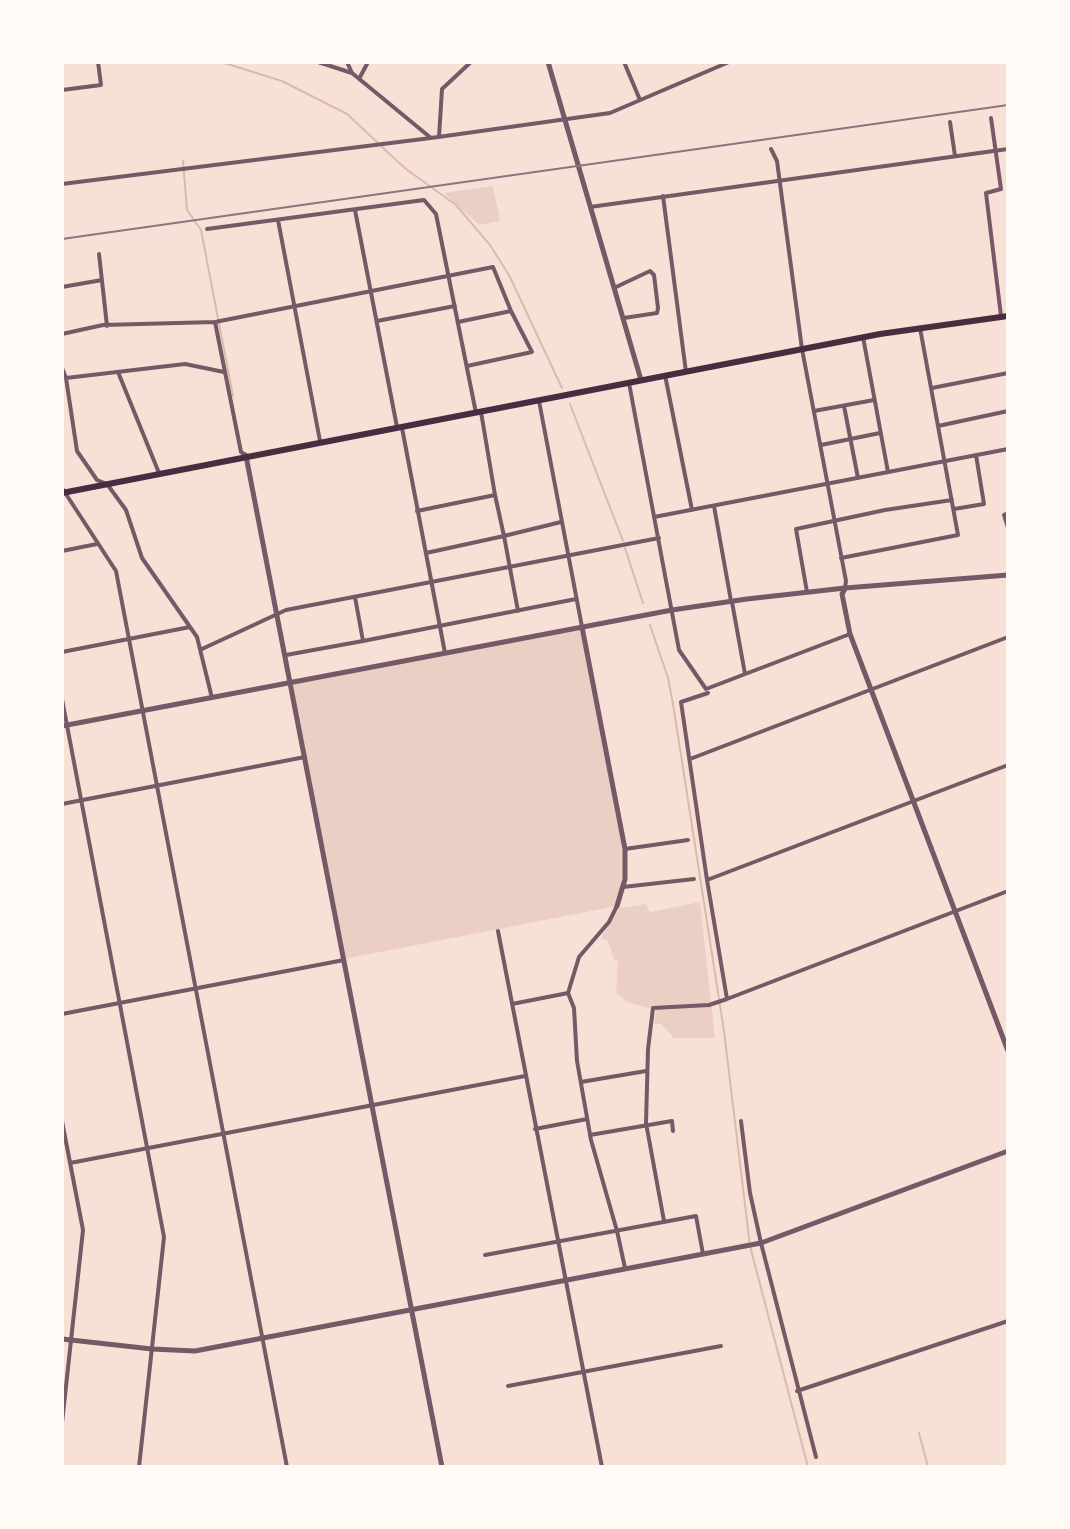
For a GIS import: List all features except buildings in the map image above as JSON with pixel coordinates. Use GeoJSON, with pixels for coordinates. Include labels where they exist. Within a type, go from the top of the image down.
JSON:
{"type":"FeatureCollection","features":[{"type":"Feature","properties":{"kind":"main road"},"geometry":{"type":"LineString","coordinates":[[63,491],[863,337],[1004,316]]}},
{"type":"Feature","properties":{"kind":"street"},"geometry":{"type":"LineString","coordinates":[[62,90],[101,85],[98,62]]}},
{"type":"Feature","properties":{"kind":"street"},"geometry":{"type":"LineString","coordinates":[[318,62],[352,73],[431,138]]}},
{"type":"Feature","properties":{"kind":"street"},"geometry":{"type":"LineString","coordinates":[[347,62],[352,73]]}},
{"type":"Feature","properties":{"kind":"street"},"geometry":{"type":"LineString","coordinates":[[359,79],[368,62]]}},
{"type":"Feature","properties":{"kind":"street"},"geometry":{"type":"LineString","coordinates":[[439,137],[442,89],[471,62]]}},
{"type":"Feature","properties":{"kind":"street"},"geometry":{"type":"LineString","coordinates":[[548,62],[641,380]]}},
{"type":"Feature","properties":{"kind":"street"},"geometry":{"type":"LineString","coordinates":[[624,62],[640,100]]}},
{"type":"Feature","properties":{"kind":"street"},"geometry":{"type":"LineString","coordinates":[[62,184],[610,113],[729,62]]}},
{"type":"Feature","properties":{"kind":"street"},"geometry":{"type":"LineString","coordinates":[[991,118],[1001,189],[986,193],[1004,316]]}},
{"type":"Feature","properties":{"kind":"street"},"geometry":{"type":"LineString","coordinates":[[950,122],[955,156]]}},
{"type":"Feature","properties":{"kind":"street"},"geometry":{"type":"LineString","coordinates":[[771,149],[780,179],[802,349],[841,558],[845,588],[842,594],[850,634],[1008,1051]]}},
{"type":"Feature","properties":{"kind":"street"},"geometry":{"type":"LineString","coordinates":[[590,207],[1008,149]]}},
{"type":"Feature","properties":{"kind":"street"},"geometry":{"type":"LineString","coordinates":[[663,196],[686,372]]}},
{"type":"Feature","properties":{"kind":"street"},"geometry":{"type":"LineString","coordinates":[[207,229],[424,200],[436,214],[518,611]]}},
{"type":"Feature","properties":{"kind":"street"},"geometry":{"type":"LineString","coordinates":[[355,210],[445,653]]}},
{"type":"Feature","properties":{"kind":"street"},"geometry":{"type":"LineString","coordinates":[[278,220],[320,441]]}},
{"type":"Feature","properties":{"kind":"street"},"geometry":{"type":"LineString","coordinates":[[99,254],[107,326]]}},
{"type":"Feature","properties":{"kind":"street"},"geometry":{"type":"LineString","coordinates":[[62,334],[107,326],[215,322],[493,267],[532,352],[467,366]]}},
{"type":"Feature","properties":{"kind":"street"},"geometry":{"type":"LineString","coordinates":[[614,288],[650,271],[654,275],[657,313],[623,318]]}},
{"type":"Feature","properties":{"kind":"street"},"geometry":{"type":"LineString","coordinates":[[62,287],[102,280]]}},
{"type":"Feature","properties":{"kind":"street"},"geometry":{"type":"LineString","coordinates":[[377,321],[455,306]]}},
{"type":"Feature","properties":{"kind":"street"},"geometry":{"type":"LineString","coordinates":[[458,322],[511,311]]}},
{"type":"Feature","properties":{"kind":"street"},"geometry":{"type":"LineString","coordinates":[[215,322],[278,613],[442,1467]]}},
{"type":"Feature","properties":{"kind":"street"},"geometry":{"type":"LineString","coordinates":[[841,558],[958,535],[920,328]]}},
{"type":"Feature","properties":{"kind":"street"},"geometry":{"type":"LineString","coordinates":[[863,337],[888,472]]}},
{"type":"Feature","properties":{"kind":"street"},"geometry":{"type":"LineString","coordinates":[[66,378],[185,364],[224,372]]}},
{"type":"Feature","properties":{"kind":"street"},"geometry":{"type":"LineString","coordinates":[[62,368],[77,451],[97,480],[107,484],[126,510],[142,558],[190,627],[202,649],[212,698]]}},
{"type":"Feature","properties":{"kind":"street"},"geometry":{"type":"LineString","coordinates":[[118,372],[159,473]]}},
{"type":"Feature","properties":{"kind":"street"},"geometry":{"type":"LineString","coordinates":[[931,388],[1008,373]]}},
{"type":"Feature","properties":{"kind":"street"},"geometry":{"type":"LineString","coordinates":[[665,375],[692,510]]}},
{"type":"Feature","properties":{"kind":"street"},"geometry":{"type":"LineString","coordinates":[[629,383],[679,650],[706,689],[850,634]]}},
{"type":"Feature","properties":{"kind":"street"},"geometry":{"type":"LineString","coordinates":[[814,411],[874,400]]}},
{"type":"Feature","properties":{"kind":"street"},"geometry":{"type":"LineString","coordinates":[[539,401],[625,849],[623,887],[617,906],[609,922],[579,957],[568,993],[574,1008],[590,1135],[625,1268]]}},
{"type":"Feature","properties":{"kind":"street"},"geometry":{"type":"LineString","coordinates":[[844,406],[858,478]]}},
{"type":"Feature","properties":{"kind":"street"},"geometry":{"type":"LineString","coordinates":[[938,426],[1008,411]]}},
{"type":"Feature","properties":{"kind":"street"},"geometry":{"type":"LineString","coordinates":[[821,445],[880,433]]}},
{"type":"Feature","properties":{"kind":"street"},"geometry":{"type":"LineString","coordinates":[[654,517],[1008,449]]}},
{"type":"Feature","properties":{"kind":"street"},"geometry":{"type":"LineString","coordinates":[[954,509],[984,504],[976,455]]}},
{"type":"Feature","properties":{"kind":"street"},"geometry":{"type":"LineString","coordinates":[[63,491],[116,571],[287,1467]]}},
{"type":"Feature","properties":{"kind":"street"},"geometry":{"type":"LineString","coordinates":[[417,511],[495,495]]}},
{"type":"Feature","properties":{"kind":"street"},"geometry":{"type":"LineString","coordinates":[[807,592],[796,529],[952,500]]}},
{"type":"Feature","properties":{"kind":"street"},"geometry":{"type":"LineString","coordinates":[[714,506],[745,674]]}},
{"type":"Feature","properties":{"kind":"street"},"geometry":{"type":"LineString","coordinates":[[1008,513],[1004,515],[1008,528]]}},
{"type":"Feature","properties":{"kind":"street"},"geometry":{"type":"LineString","coordinates":[[426,553],[561,522]]}},
{"type":"Feature","properties":{"kind":"street"},"geometry":{"type":"LineString","coordinates":[[202,649],[278,613],[659,538]]}},
{"type":"Feature","properties":{"kind":"street"},"geometry":{"type":"LineString","coordinates":[[62,551],[97,544]]}},
{"type":"Feature","properties":{"kind":"street"},"geometry":{"type":"LineString","coordinates":[[64,726],[672,610],[845,588],[1008,575]]}},
{"type":"Feature","properties":{"kind":"street"},"geometry":{"type":"LineString","coordinates":[[355,597],[363,641]]}},
{"type":"Feature","properties":{"kind":"street"},"geometry":{"type":"LineString","coordinates":[[286,655],[576,599]]}},
{"type":"Feature","properties":{"kind":"street"},"geometry":{"type":"LineString","coordinates":[[62,652],[190,627]]}},
{"type":"Feature","properties":{"kind":"street"},"geometry":{"type":"LineString","coordinates":[[690,759],[1008,637]]}},
{"type":"Feature","properties":{"kind":"street"},"geometry":{"type":"LineString","coordinates":[[708,693],[681,702],[727,999]]}},
{"type":"Feature","properties":{"kind":"street"},"geometry":{"type":"LineString","coordinates":[[62,699],[64,726],[164,1237],[139,1467]]}},
{"type":"Feature","properties":{"kind":"street"},"geometry":{"type":"LineString","coordinates":[[62,804],[305,757]]}},
{"type":"Feature","properties":{"kind":"street"},"geometry":{"type":"LineString","coordinates":[[707,880],[1008,765]]}},
{"type":"Feature","properties":{"kind":"street"},"geometry":{"type":"LineString","coordinates":[[625,849],[688,840]]}},
{"type":"Feature","properties":{"kind":"street"},"geometry":{"type":"LineString","coordinates":[[623,887],[694,879]]}},
{"type":"Feature","properties":{"kind":"street"},"geometry":{"type":"LineString","coordinates":[[664,1221],[646,1123],[653,1008],[709,1005],[1008,891]]}},
{"type":"Feature","properties":{"kind":"street"},"geometry":{"type":"LineString","coordinates":[[498,931],[602,1467]]}},
{"type":"Feature","properties":{"kind":"street"},"geometry":{"type":"LineString","coordinates":[[62,1014],[344,960]]}},
{"type":"Feature","properties":{"kind":"street"},"geometry":{"type":"LineString","coordinates":[[511,1004],[568,993]]}},
{"type":"Feature","properties":{"kind":"street"},"geometry":{"type":"LineString","coordinates":[[581,1082],[647,1071]]}},
{"type":"Feature","properties":{"kind":"street"},"geometry":{"type":"LineString","coordinates":[[70,1163],[525,1076]]}},
{"type":"Feature","properties":{"kind":"street"},"geometry":{"type":"LineString","coordinates":[[535,1129],[587,1119]]}},
{"type":"Feature","properties":{"kind":"street"},"geometry":{"type":"LineString","coordinates":[[62,1121],[83,1230],[62,1423]]}},
{"type":"Feature","properties":{"kind":"street"},"geometry":{"type":"LineString","coordinates":[[590,1135],[646,1123],[672,1121],[673,1131]]}},
{"type":"Feature","properties":{"kind":"street"},"geometry":{"type":"LineString","coordinates":[[741,1121],[750,1193],[761,1243],[816,1457]]}},
{"type":"Feature","properties":{"kind":"street"},"geometry":{"type":"LineString","coordinates":[[62,1339],[195,1351],[761,1243],[1008,1151]]}},
{"type":"Feature","properties":{"kind":"street"},"geometry":{"type":"LineString","coordinates":[[485,1255],[696,1216],[703,1254]]}},
{"type":"Feature","properties":{"kind":"street"},"geometry":{"type":"LineString","coordinates":[[797,1391],[1008,1321]]}},
{"type":"Feature","properties":{"kind":"street"},"geometry":{"type":"LineString","coordinates":[[508,1386],[721,1346]]}},
{"type":"Feature","properties":{"kind":"shaded area"},"geometry":{"type":"Polygon","coordinates":[[[493,186],[500,221],[479,225],[444,193],[493,186]]]}},
{"type":"Feature","properties":{"kind":"shaded area"},"geometry":{"type":"Polygon","coordinates":[[[581,628],[625,862],[617,906],[344,959],[292,683],[581,628]]]}},
{"type":"Feature","properties":{"kind":"shaded area"},"geometry":{"type":"Polygon","coordinates":[[[700,902],[715,1038],[674,1038],[661,1024],[654,1024],[656,1010],[627,1002],[616,993],[618,961],[614,960],[608,941],[601,938],[620,908],[646,904],[650,912],[700,902]]]}},
{"type":"Feature","properties":{"kind":"waterway"},"geometry":{"type":"LineString","coordinates":[[221,62],[282,81],[347,114],[378,143]]}},
{"type":"Feature","properties":{"kind":"waterway"},"geometry":{"type":"LineString","coordinates":[[382,147],[406,169],[456,205],[490,245],[509,275],[562,388]]}},
{"type":"Feature","properties":{"kind":"waterway"},"geometry":{"type":"LineString","coordinates":[[183,161],[187,210],[201,230],[233,396]]}},
{"type":"Feature","properties":{"kind":"waterway"},"geometry":{"type":"LineString","coordinates":[[570,404],[623,541]]}},
{"type":"Feature","properties":{"kind":"waterway"},"geometry":{"type":"LineString","coordinates":[[625,548],[643,603]]}},
{"type":"Feature","properties":{"kind":"waterway"},"geometry":{"type":"LineString","coordinates":[[650,625],[668,678],[673,704],[724,1031],[750,1246],[808,1467]]}},
{"type":"Feature","properties":{"kind":"waterway"},"geometry":{"type":"LineString","coordinates":[[919,1433],[928,1467]]}},
{"type":"Feature","properties":{"kind":"railway"},"geometry":{"type":"LineString","coordinates":[[62,239],[1008,105]]}}]}
